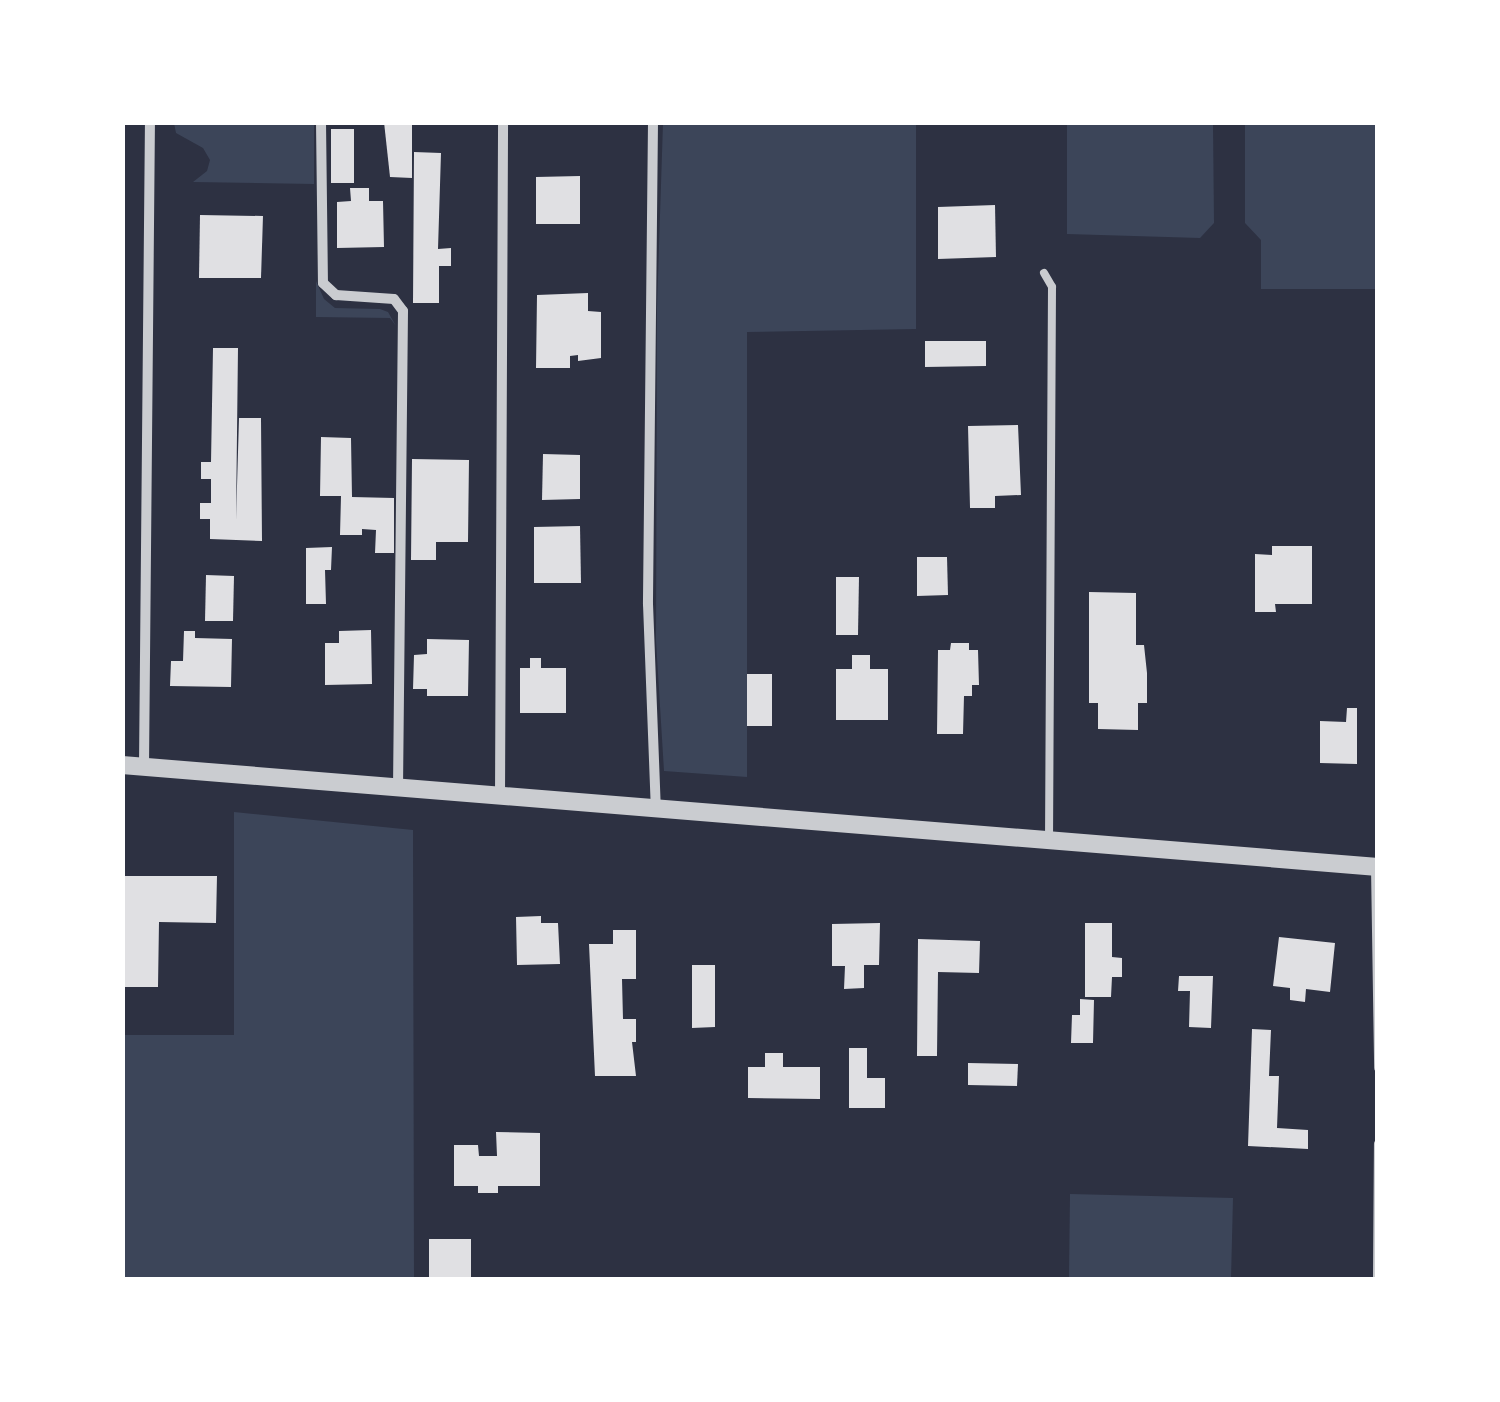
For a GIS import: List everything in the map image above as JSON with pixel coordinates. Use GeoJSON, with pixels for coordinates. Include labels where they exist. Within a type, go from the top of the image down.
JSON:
{"type":"FeatureCollection","features":[{"type":"Feature","properties":{"kind":"street"},"geometry":{"type":"LineString","coordinates":[[144,766],[150,122]]}},
{"type":"Feature","properties":{"kind":"street"},"geometry":{"type":"LineString","coordinates":[[321,122],[324,282],[336,295],[394,299],[403,312],[398,788]]}},
{"type":"Feature","properties":{"kind":"street"},"geometry":{"type":"LineString","coordinates":[[500,796],[503,122]]}},
{"type":"Feature","properties":{"kind":"street"},"geometry":{"type":"LineString","coordinates":[[652,122],[648,604],[656,809]]}},
{"type":"Feature","properties":{"kind":"street"},"geometry":{"type":"LineString","coordinates":[[122,765],[1376,867]]}},
{"type":"Feature","properties":{"kind":"lane"},"geometry":{"type":"LineString","coordinates":[[1044,273],[1052,287],[1049,840]]}},
{"type":"Feature","properties":{"kind":"lane"},"geometry":{"type":"LineString","coordinates":[[1376,867],[1378,1068]]}},
{"type":"Feature","properties":{"kind":"lane"},"geometry":{"type":"LineString","coordinates":[[1377,1280],[1378,1144]]}},
{"type":"Feature","properties":{"kind":"shaded area"},"geometry":{"type":"Polygon","coordinates":[[[174,123],[314,123],[314,184],[193,182],[207,171],[210,160],[203,148],[176,133],[174,123]]]}},
{"type":"Feature","properties":{"kind":"shaded area"},"geometry":{"type":"Polygon","coordinates":[[[663,123],[916,123],[916,329],[747,332],[747,777],[664,771],[656,641],[657,308],[663,123]]]}},
{"type":"Feature","properties":{"kind":"shaded area"},"geometry":{"type":"Polygon","coordinates":[[[1067,123],[1213,123],[1214,223],[1200,238],[1067,234],[1067,123]]]}},
{"type":"Feature","properties":{"kind":"shaded area"},"geometry":{"type":"Polygon","coordinates":[[[1245,123],[1377,123],[1377,289],[1261,289],[1261,240],[1245,223],[1245,123]]]}},
{"type":"Feature","properties":{"kind":"shaded area"},"geometry":{"type":"Polygon","coordinates":[[[316,281],[324,299],[335,308],[380,309],[388,312],[396,326],[390,318],[316,317],[316,281]]]}},
{"type":"Feature","properties":{"kind":"shaded area"},"geometry":{"type":"Polygon","coordinates":[[[234,812],[413,830],[414,1279],[123,1279],[123,1035],[234,1035],[234,812]]]}},
{"type":"Feature","properties":{"kind":"shaded area"},"geometry":{"type":"Polygon","coordinates":[[[1070,1194],[1233,1198],[1231,1279],[1069,1279],[1070,1194]]]}},
{"type":"Feature","properties":{"kind":"building"},"geometry":{"type":"Polygon","coordinates":[[[384,122],[412,122],[412,178],[390,177],[384,122]]]}},
{"type":"Feature","properties":{"kind":"building"},"geometry":{"type":"Polygon","coordinates":[[[331,129],[354,129],[354,183],[331,183],[331,129]]]}},
{"type":"Feature","properties":{"kind":"building"},"geometry":{"type":"Polygon","coordinates":[[[414,152],[441,153],[438,249],[451,248],[451,266],[439,266],[439,303],[413,303],[414,152]]]}},
{"type":"Feature","properties":{"kind":"building"},"geometry":{"type":"Polygon","coordinates":[[[580,176],[580,224],[536,224],[536,177],[580,176]]]}},
{"type":"Feature","properties":{"kind":"building"},"geometry":{"type":"Polygon","coordinates":[[[350,188],[369,188],[369,201],[383,201],[384,247],[337,248],[337,202],[351,201],[350,188]]]}},
{"type":"Feature","properties":{"kind":"building"},"geometry":{"type":"Polygon","coordinates":[[[995,205],[996,257],[938,259],[938,207],[995,205]]]}},
{"type":"Feature","properties":{"kind":"building"},"geometry":{"type":"Polygon","coordinates":[[[200,215],[263,216],[261,278],[199,278],[200,215]]]}},
{"type":"Feature","properties":{"kind":"building"},"geometry":{"type":"Polygon","coordinates":[[[588,293],[588,311],[601,312],[601,358],[578,361],[578,355],[570,356],[570,368],[536,368],[537,295],[588,293]]]}},
{"type":"Feature","properties":{"kind":"building"},"geometry":{"type":"Polygon","coordinates":[[[925,341],[986,341],[986,366],[925,367],[925,341]]]}},
{"type":"Feature","properties":{"kind":"building"},"geometry":{"type":"Polygon","coordinates":[[[213,348],[238,348],[236,520],[239,418],[261,418],[262,541],[210,539],[210,519],[200,519],[200,503],[211,503],[211,479],[201,479],[201,462],[211,462],[213,348]]]}},
{"type":"Feature","properties":{"kind":"building"},"geometry":{"type":"Polygon","coordinates":[[[1018,425],[1021,495],[995,496],[995,508],[970,508],[968,426],[1018,425]]]}},
{"type":"Feature","properties":{"kind":"building"},"geometry":{"type":"Polygon","coordinates":[[[321,437],[351,438],[352,497],[394,498],[394,553],[375,553],[376,530],[362,529],[362,535],[340,535],[341,496],[320,496],[321,437]]]}},
{"type":"Feature","properties":{"kind":"building"},"geometry":{"type":"Polygon","coordinates":[[[543,454],[580,455],[580,499],[542,500],[543,454]]]}},
{"type":"Feature","properties":{"kind":"building"},"geometry":{"type":"Polygon","coordinates":[[[412,459],[469,460],[468,542],[436,542],[436,560],[411,560],[412,459]]]}},
{"type":"Feature","properties":{"kind":"building"},"geometry":{"type":"Polygon","coordinates":[[[580,526],[581,583],[534,583],[534,527],[580,526]]]}},
{"type":"Feature","properties":{"kind":"building"},"geometry":{"type":"Polygon","coordinates":[[[1272,546],[1312,546],[1312,604],[1275,604],[1276,612],[1255,612],[1255,554],[1272,555],[1272,546]]]}},
{"type":"Feature","properties":{"kind":"building"},"geometry":{"type":"Polygon","coordinates":[[[332,547],[331,570],[325,570],[326,604],[306,604],[306,548],[332,547]]]}},
{"type":"Feature","properties":{"kind":"building"},"geometry":{"type":"Polygon","coordinates":[[[917,557],[947,557],[948,595],[917,596],[917,557]]]}},
{"type":"Feature","properties":{"kind":"building"},"geometry":{"type":"Polygon","coordinates":[[[206,575],[234,576],[233,621],[205,621],[206,575]]]}},
{"type":"Feature","properties":{"kind":"building"},"geometry":{"type":"Polygon","coordinates":[[[836,577],[859,577],[858,635],[836,635],[836,577]]]}},
{"type":"Feature","properties":{"kind":"building"},"geometry":{"type":"Polygon","coordinates":[[[1089,592],[1136,593],[1136,645],[1144,645],[1147,673],[1147,703],[1138,703],[1138,730],[1098,729],[1098,703],[1089,703],[1089,592]]]}},
{"type":"Feature","properties":{"kind":"building"},"geometry":{"type":"Polygon","coordinates":[[[371,630],[372,684],[325,685],[325,643],[339,643],[339,631],[371,630]]]}},
{"type":"Feature","properties":{"kind":"building"},"geometry":{"type":"Polygon","coordinates":[[[184,631],[195,631],[195,638],[232,639],[231,687],[170,686],[171,661],[183,661],[184,631]]]}},
{"type":"Feature","properties":{"kind":"building"},"geometry":{"type":"Polygon","coordinates":[[[427,639],[469,640],[468,696],[427,696],[427,689],[413,689],[414,655],[427,654],[427,639]]]}},
{"type":"Feature","properties":{"kind":"building"},"geometry":{"type":"Polygon","coordinates":[[[951,643],[969,643],[969,650],[978,650],[979,685],[972,685],[972,696],[964,696],[963,734],[937,734],[938,650],[950,650],[951,643]]]}},
{"type":"Feature","properties":{"kind":"building"},"geometry":{"type":"Polygon","coordinates":[[[852,655],[870,655],[870,669],[888,669],[888,720],[836,720],[836,669],[852,669],[852,655]]]}},
{"type":"Feature","properties":{"kind":"building"},"geometry":{"type":"Polygon","coordinates":[[[530,658],[541,658],[541,668],[566,668],[566,713],[520,713],[520,668],[530,668],[530,658]]]}},
{"type":"Feature","properties":{"kind":"building"},"geometry":{"type":"Polygon","coordinates":[[[747,674],[772,674],[772,726],[747,726],[747,674]]]}},
{"type":"Feature","properties":{"kind":"building"},"geometry":{"type":"Polygon","coordinates":[[[1347,708],[1357,708],[1357,764],[1320,763],[1320,721],[1346,722],[1347,708]]]}},
{"type":"Feature","properties":{"kind":"building"},"geometry":{"type":"Polygon","coordinates":[[[122,876],[217,876],[216,923],[159,922],[158,987],[122,987],[122,876]]]}},
{"type":"Feature","properties":{"kind":"building"},"geometry":{"type":"Polygon","coordinates":[[[541,916],[541,923],[558,923],[560,964],[517,965],[516,917],[541,916]]]}},
{"type":"Feature","properties":{"kind":"building"},"geometry":{"type":"Polygon","coordinates":[[[880,923],[879,965],[864,965],[864,988],[844,989],[845,966],[832,966],[832,924],[880,923]]]}},
{"type":"Feature","properties":{"kind":"building"},"geometry":{"type":"Polygon","coordinates":[[[1085,923],[1112,923],[1112,957],[1122,958],[1122,977],[1112,977],[1111,997],[1085,997],[1085,923]]]}},
{"type":"Feature","properties":{"kind":"building"},"geometry":{"type":"Polygon","coordinates":[[[613,930],[636,930],[636,979],[622,979],[623,1019],[636,1019],[636,1042],[632,1042],[636,1076],[595,1076],[589,944],[613,944],[613,930]]]}},
{"type":"Feature","properties":{"kind":"building"},"geometry":{"type":"Polygon","coordinates":[[[1279,937],[1335,943],[1330,992],[1306,989],[1305,1002],[1290,1000],[1290,988],[1273,986],[1279,937]]]}},
{"type":"Feature","properties":{"kind":"building"},"geometry":{"type":"Polygon","coordinates":[[[918,939],[980,941],[979,973],[938,972],[937,1056],[917,1056],[918,939]]]}},
{"type":"Feature","properties":{"kind":"building"},"geometry":{"type":"Polygon","coordinates":[[[692,965],[715,965],[715,1027],[692,1028],[692,965]]]}},
{"type":"Feature","properties":{"kind":"building"},"geometry":{"type":"Polygon","coordinates":[[[1179,976],[1213,976],[1211,1028],[1189,1027],[1190,991],[1178,991],[1179,976]]]}},
{"type":"Feature","properties":{"kind":"building"},"geometry":{"type":"Polygon","coordinates":[[[1080,999],[1094,1000],[1093,1043],[1071,1043],[1072,1015],[1080,1015],[1080,999]]]}},
{"type":"Feature","properties":{"kind":"building"},"geometry":{"type":"Polygon","coordinates":[[[1252,1029],[1271,1030],[1269,1076],[1279,1076],[1277,1128],[1308,1130],[1308,1149],[1248,1146],[1252,1029]]]}},
{"type":"Feature","properties":{"kind":"building"},"geometry":{"type":"Polygon","coordinates":[[[849,1048],[867,1048],[867,1078],[885,1078],[885,1108],[849,1108],[849,1048]]]}},
{"type":"Feature","properties":{"kind":"building"},"geometry":{"type":"Polygon","coordinates":[[[765,1053],[783,1053],[783,1067],[820,1067],[820,1099],[748,1098],[748,1067],[765,1067],[765,1053]]]}},
{"type":"Feature","properties":{"kind":"building"},"geometry":{"type":"Polygon","coordinates":[[[968,1063],[1018,1064],[1017,1086],[968,1085],[968,1063]]]}},
{"type":"Feature","properties":{"kind":"building"},"geometry":{"type":"Polygon","coordinates":[[[496,1132],[540,1133],[540,1186],[498,1186],[498,1193],[478,1193],[478,1186],[454,1186],[454,1145],[478,1145],[479,1156],[497,1156],[496,1132]]]}},
{"type":"Feature","properties":{"kind":"building"},"geometry":{"type":"Polygon","coordinates":[[[429,1239],[471,1239],[471,1280],[429,1280],[429,1239]]]}}]}
